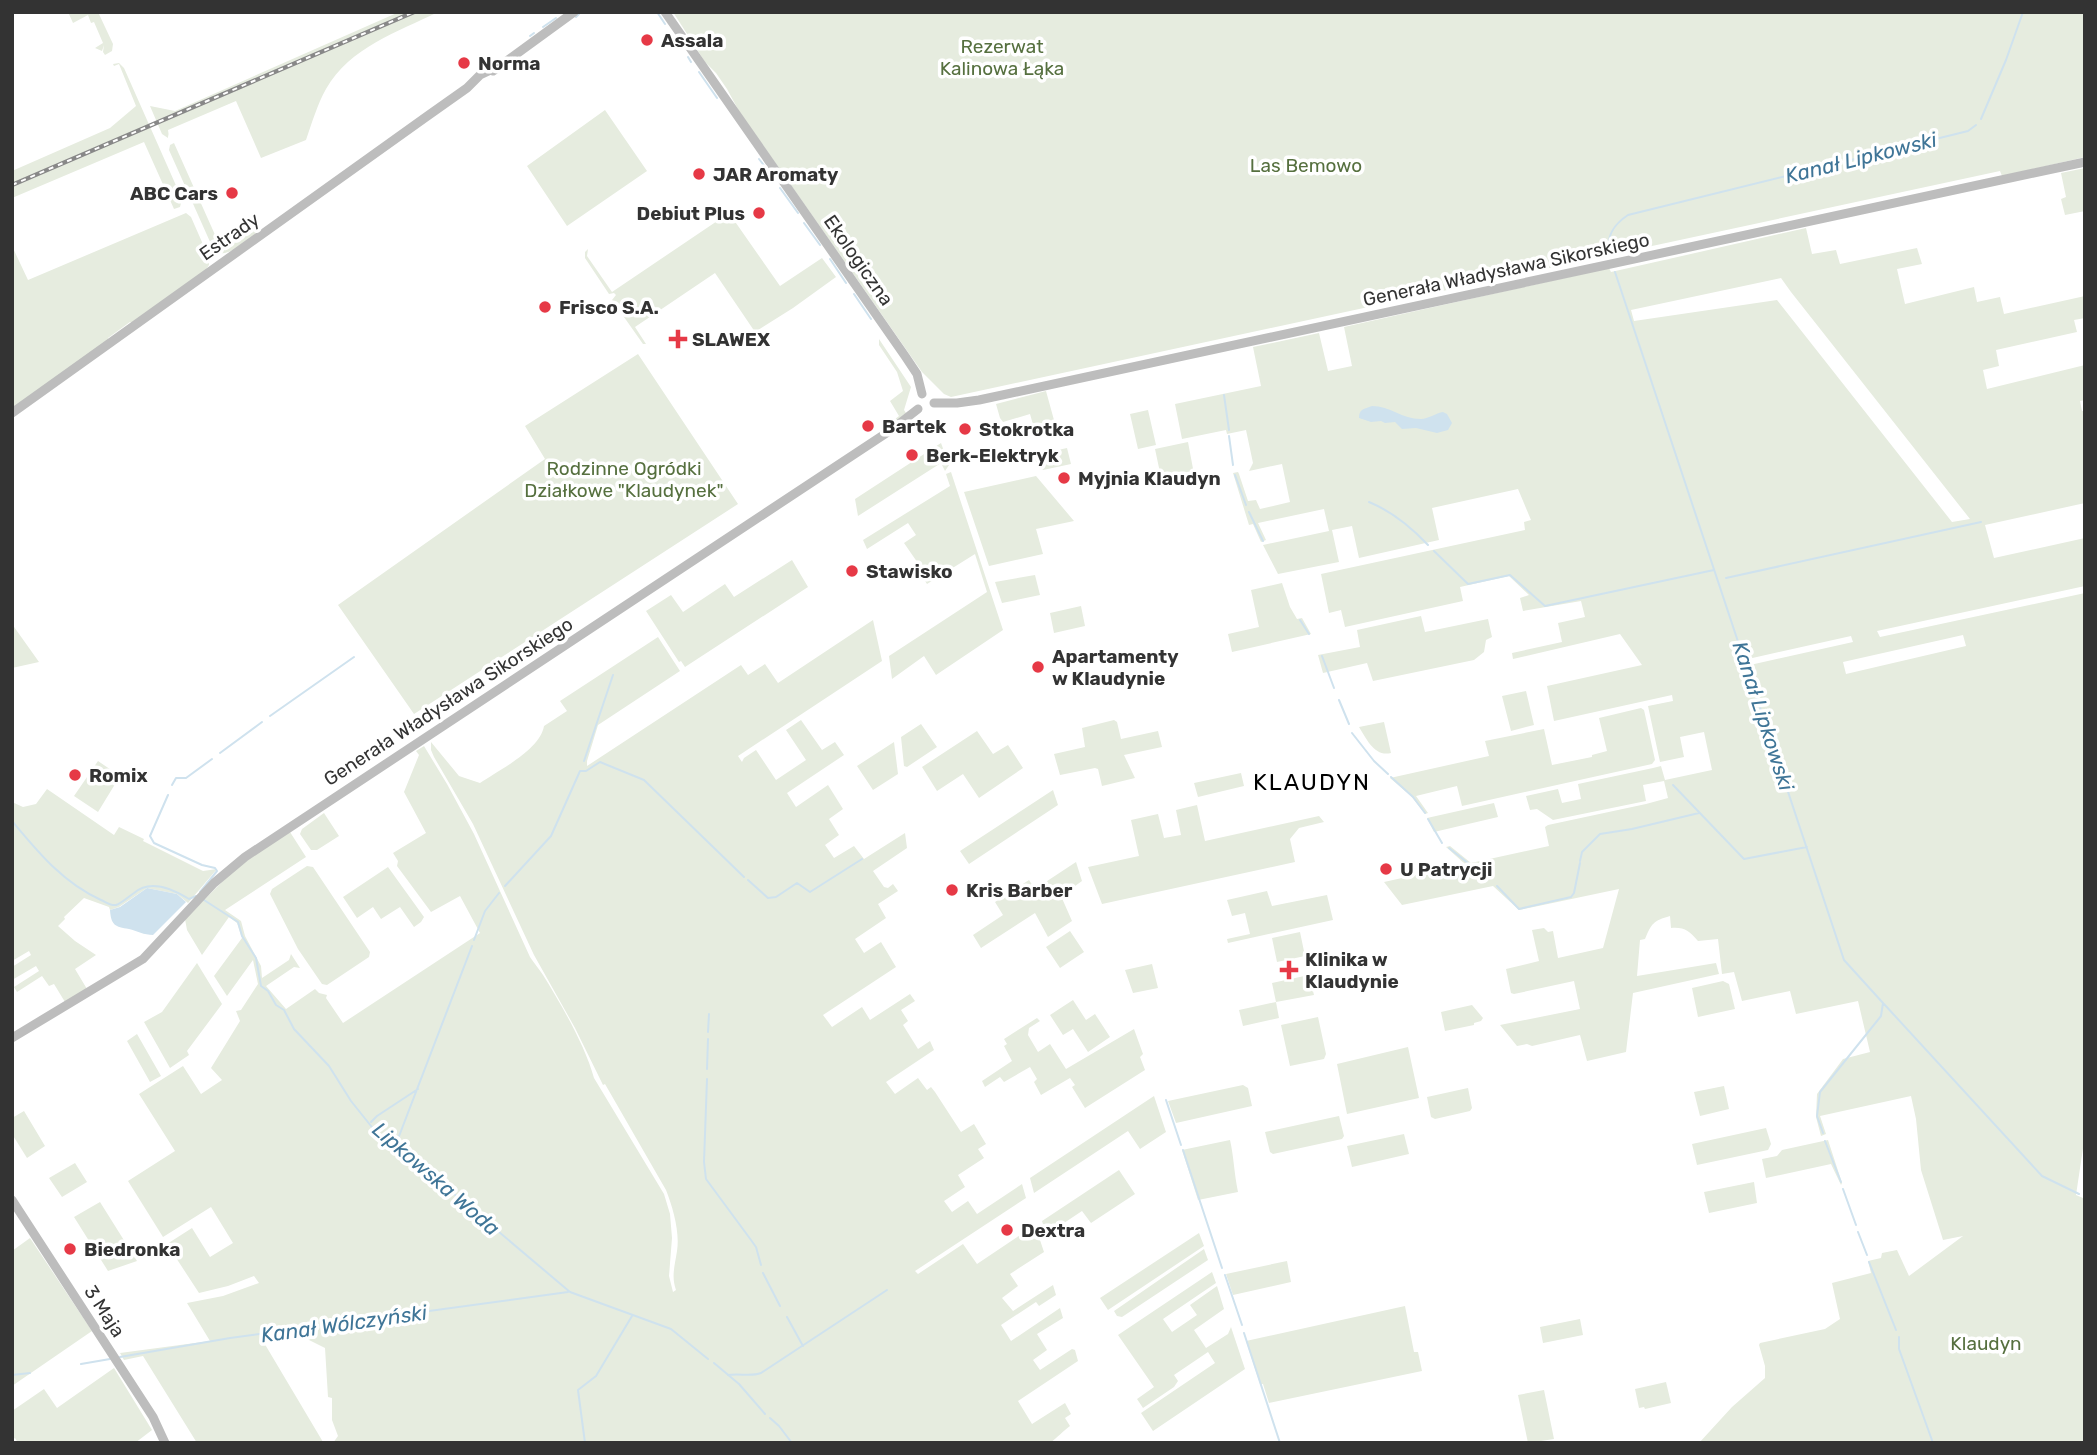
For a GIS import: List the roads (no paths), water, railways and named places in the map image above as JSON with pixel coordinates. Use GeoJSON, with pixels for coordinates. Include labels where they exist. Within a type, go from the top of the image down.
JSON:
{"type":"FeatureCollection","features":[{"type":"Feature","properties":{"kind":"main road","name":"Estrady"},"geometry":{"type":"LineString","coordinates":[[12,413],[467,88],[483,80],[574,12]]}},
{"type":"Feature","properties":{"kind":"main road","name":"Ekologiczna"},"geometry":{"type":"LineString","coordinates":[[665,12],[905,356],[917,374],[922,394]]}},
{"type":"Feature","properties":{"kind":"main road","name":"Generała Władysława Sikorskiego"},"geometry":{"type":"LineString","coordinates":[[934,403],[991,398],[2085,162]]}},
{"type":"Feature","properties":{"kind":"main road"},"geometry":{"type":"LineString","coordinates":[[922,394],[931,397],[934,403],[928,411],[918,409],[916,400],[922,394]]}},
{"type":"Feature","properties":{"kind":"main road","name":"Generała Władysława Sikorskiego"},"geometry":{"type":"LineString","coordinates":[[12,1038],[147,955],[214,883],[244,857],[891,430],[918,409]]}},
{"type":"Feature","properties":{"kind":"main road","name":"3 Maja"},"geometry":{"type":"LineString","coordinates":[[12,1200],[153,1417],[165,1443]]}},
{"type":"Feature","properties":{"kind":"water"},"geometry":{"type":"Polygon","coordinates":[[[1372,406],[1424,419],[1443,412],[1452,423],[1448,430],[1437,433],[1416,428],[1402,429],[1395,422],[1371,422],[1359,418],[1361,411],[1372,406]]]}},
{"type":"Feature","properties":{"kind":"water"},"geometry":{"type":"Polygon","coordinates":[[[147,888],[177,894],[186,902],[153,935],[115,924],[110,910],[120,907],[147,888]]]}},
{"type":"Feature","properties":{"kind":"waterway"},"geometry":{"type":"LineString","coordinates":[[657,12],[665,24]]}},
{"type":"Feature","properties":{"kind":"waterway","name":"Kanał Lipkowski"},"geometry":{"type":"LineString","coordinates":[[1981,119],[2023,12]]}},
{"type":"Feature","properties":{"kind":"waterway"},"geometry":{"type":"LineString","coordinates":[[576,17],[579,14]]}},
{"type":"Feature","properties":{"kind":"waterway"},"geometry":{"type":"LineString","coordinates":[[543,27],[556,18]]}},
{"type":"Feature","properties":{"kind":"waterway"},"geometry":{"type":"LineString","coordinates":[[530,36],[534,33]]}},
{"type":"Feature","properties":{"kind":"waterway"},"geometry":{"type":"LineString","coordinates":[[674,37],[678,42]]}},
{"type":"Feature","properties":{"kind":"waterway"},"geometry":{"type":"LineString","coordinates":[[688,57],[691,62]]}},
{"type":"Feature","properties":{"kind":"waterway"},"geometry":{"type":"LineString","coordinates":[[699,72],[717,98]]}},
{"type":"Feature","properties":{"kind":"waterway","name":"Kanał Lipkowski"},"geometry":{"type":"LineString","coordinates":[[1610,255],[1612,232],[1628,215],[1968,131],[1976,125]]}},
{"type":"Feature","properties":{"kind":"waterway"},"geometry":{"type":"LineString","coordinates":[[759,159],[766,168]]}},
{"type":"Feature","properties":{"kind":"waterway"},"geometry":{"type":"LineString","coordinates":[[780,188],[798,213]]}},
{"type":"Feature","properties":{"kind":"waterway"},"geometry":{"type":"LineString","coordinates":[[804,223],[820,245]]}},
{"type":"Feature","properties":{"kind":"waterway"},"geometry":{"type":"LineString","coordinates":[[830,259],[846,283]]}},
{"type":"Feature","properties":{"kind":"waterway","name":"Kanał Lipkowski"},"geometry":{"type":"LineString","coordinates":[[1615,272],[1844,960],[1883,1003],[1881,1016],[1820,1092],[1817,1116],[1823,1133]]}},
{"type":"Feature","properties":{"kind":"waterway"},"geometry":{"type":"LineString","coordinates":[[854,294],[871,319]]}},
{"type":"Feature","properties":{"kind":"waterway"},"geometry":{"type":"LineString","coordinates":[[1224,395],[1229,430]]}},
{"type":"Feature","properties":{"kind":"waterway"},"geometry":{"type":"LineString","coordinates":[[1229,436],[1233,465]]}},
{"type":"Feature","properties":{"kind":"waterway"},"geometry":{"type":"LineString","coordinates":[[1235,475],[1246,505]]}},
{"type":"Feature","properties":{"kind":"waterway"},"geometry":{"type":"LineString","coordinates":[[1369,502],[1401,520],[1428,545]]}},
{"type":"Feature","properties":{"kind":"waterway"},"geometry":{"type":"LineString","coordinates":[[1249,512],[1263,541]]}},
{"type":"Feature","properties":{"kind":"waterway"},"geometry":{"type":"LineString","coordinates":[[1726,578],[1981,522]]}},
{"type":"Feature","properties":{"kind":"waterway"},"geometry":{"type":"LineString","coordinates":[[1434,551],[1468,584],[1510,575],[1545,606],[1714,570]]}},
{"type":"Feature","properties":{"kind":"waterway"},"geometry":{"type":"LineString","coordinates":[[1300,620],[1309,634]]}},
{"type":"Feature","properties":{"kind":"waterway"},"geometry":{"type":"LineString","coordinates":[[1322,656],[1334,688]]}},
{"type":"Feature","properties":{"kind":"waterway"},"geometry":{"type":"LineString","coordinates":[[270,716],[354,657]]}},
{"type":"Feature","properties":{"kind":"waterway"},"geometry":{"type":"LineString","coordinates":[[584,761],[613,675]]}},
{"type":"Feature","properties":{"kind":"waterway"},"geometry":{"type":"LineString","coordinates":[[1339,700],[1349,724]]}},
{"type":"Feature","properties":{"kind":"waterway"},"geometry":{"type":"LineString","coordinates":[[220,753],[262,722]]}},
{"type":"Feature","properties":{"kind":"waterway"},"geometry":{"type":"LineString","coordinates":[[1352,733],[1388,774]]}},
{"type":"Feature","properties":{"kind":"waterway"},"geometry":{"type":"LineString","coordinates":[[172,785],[176,778],[186,778],[212,759]]}},
{"type":"Feature","properties":{"kind":"waterway"},"geometry":{"type":"LineString","coordinates":[[505,886],[551,836],[580,771],[586,771],[600,762],[644,780],[744,877]]}},
{"type":"Feature","properties":{"kind":"waterway"},"geometry":{"type":"LineString","coordinates":[[1391,777],[1413,797],[1425,813]]}},
{"type":"Feature","properties":{"kind":"waterway"},"geometry":{"type":"LineString","coordinates":[[1673,785],[1744,859],[1807,847]]}},
{"type":"Feature","properties":{"kind":"waterway"},"geometry":{"type":"LineString","coordinates":[[168,795],[150,836],[154,843],[202,865],[215,868],[217,871],[200,892]]}},
{"type":"Feature","properties":{"kind":"waterway"},"geometry":{"type":"LineString","coordinates":[[1580,861],[1582,852],[1600,834],[1699,813]]}},
{"type":"Feature","properties":{"kind":"waterway"},"geometry":{"type":"LineString","coordinates":[[1428,819],[1442,843]]}},
{"type":"Feature","properties":{"kind":"waterway","name":"Lipkowska Woda"},"geometry":{"type":"LineString","coordinates":[[12,821],[63,876],[108,904],[118,904],[140,889],[154,886],[169,889],[189,899],[196,896]]}},
{"type":"Feature","properties":{"kind":"waterway"},"geometry":{"type":"LineString","coordinates":[[1449,848],[1488,879]]}},
{"type":"Feature","properties":{"kind":"waterway"},"geometry":{"type":"LineString","coordinates":[[748,880],[768,898],[776,897],[797,883],[810,892],[862,859]]}},
{"type":"Feature","properties":{"kind":"waterway"},"geometry":{"type":"LineString","coordinates":[[1497,886],[1519,909],[1571,897],[1580,863]]}},
{"type":"Feature","properties":{"kind":"waterway"},"geometry":{"type":"LineString","coordinates":[[474,940],[485,911],[499,893]]}},
{"type":"Feature","properties":{"kind":"waterway","name":"Lipkowska Woda"},"geometry":{"type":"LineString","coordinates":[[204,900],[238,922],[242,936],[256,958],[261,986],[268,991],[276,1005],[284,1010],[294,1029],[329,1066],[351,1101],[375,1131],[396,1145],[570,1292],[671,1329],[708,1359]]}},
{"type":"Feature","properties":{"kind":"waterway"},"geometry":{"type":"LineString","coordinates":[[396,1144],[472,946]]}},
{"type":"Feature","properties":{"kind":"waterway"},"geometry":{"type":"LineString","coordinates":[[1884,1004],[2042,1176],[2079,1194]]}},
{"type":"Feature","properties":{"kind":"waterway"},"geometry":{"type":"LineString","coordinates":[[708,1032],[709,1014]]}},
{"type":"Feature","properties":{"kind":"waterway"},"geometry":{"type":"LineString","coordinates":[[707,1069],[708,1039]]}},
{"type":"Feature","properties":{"kind":"waterway"},"geometry":{"type":"LineString","coordinates":[[707,1079],[704,1162],[706,1179],[756,1247],[761,1265]]}},
{"type":"Feature","properties":{"kind":"waterway"},"geometry":{"type":"LineString","coordinates":[[371,1122],[418,1089]]}},
{"type":"Feature","properties":{"kind":"waterway"},"geometry":{"type":"LineString","coordinates":[[1166,1100],[1181,1145]]}},
{"type":"Feature","properties":{"kind":"waterway","name":"Kanał Lipkowski"},"geometry":{"type":"LineString","coordinates":[[1825,1141],[1841,1182]]}},
{"type":"Feature","properties":{"kind":"waterway"},"geometry":{"type":"LineString","coordinates":[[1183,1150],[1222,1268]]}},
{"type":"Feature","properties":{"kind":"waterway","name":"Kanał Lipkowski"},"geometry":{"type":"LineString","coordinates":[[1843,1189],[1856,1225]]}},
{"type":"Feature","properties":{"kind":"waterway","name":"Kanał Lipkowski"},"geometry":{"type":"LineString","coordinates":[[1858,1232],[1867,1255]]}},
{"type":"Feature","properties":{"kind":"waterway","name":"Kanał Lipkowski"},"geometry":{"type":"LineString","coordinates":[[1869,1262],[1896,1330]]}},
{"type":"Feature","properties":{"kind":"waterway"},"geometry":{"type":"LineString","coordinates":[[763,1273],[780,1306]]}},
{"type":"Feature","properties":{"kind":"waterway"},"geometry":{"type":"LineString","coordinates":[[1225,1275],[1242,1325]]}},
{"type":"Feature","properties":{"kind":"waterway"},"geometry":{"type":"LineString","coordinates":[[728,1375],[761,1373],[887,1290]]}},
{"type":"Feature","properties":{"kind":"waterway","name":"Kanał Wólczyński"},"geometry":{"type":"LineString","coordinates":[[120,1357],[230,1338],[568,1292]]}},
{"type":"Feature","properties":{"kind":"waterway"},"geometry":{"type":"LineString","coordinates":[[585,1443],[578,1390],[596,1376],[632,1316]]}},
{"type":"Feature","properties":{"kind":"waterway"},"geometry":{"type":"LineString","coordinates":[[787,1317],[803,1346]]}},
{"type":"Feature","properties":{"kind":"waterway"},"geometry":{"type":"LineString","coordinates":[[1244,1333],[1280,1443]]}},
{"type":"Feature","properties":{"kind":"waterway","name":"Kanał Lipkowski"},"geometry":{"type":"LineString","coordinates":[[1899,1337],[1899,1349],[1933,1443]]}},
{"type":"Feature","properties":{"kind":"waterway","name":"Kanał Wólczyński"},"geometry":{"type":"LineString","coordinates":[[81,1364],[110,1359]]}},
{"type":"Feature","properties":{"kind":"waterway","name":"Lipkowska Woda"},"geometry":{"type":"LineString","coordinates":[[714,1363],[739,1384],[765,1414]]}},
{"type":"Feature","properties":{"kind":"waterway","name":"Kanał Wólczyński"},"geometry":{"type":"LineString","coordinates":[[12,1375],[30,1373]]}},
{"type":"Feature","properties":{"kind":"waterway","name":"Lipkowska Woda"},"geometry":{"type":"LineString","coordinates":[[770,1418],[792,1443]]}},
{"type":"Feature","properties":{"kind":"railway"},"geometry":{"type":"LineString","coordinates":[[12,185],[414,12]]}},
{"type":"Feature","properties":{"kind":"place","name":"Assala"},"geometry":{"type":"Point","coordinates":[647,40]}},
{"type":"Feature","properties":{"kind":"place","name":"Norma"},"geometry":{"type":"Point","coordinates":[464,63]}},
{"type":"Feature","properties":{"kind":"place","name":"JAR Aromaty"},"geometry":{"type":"Point","coordinates":[699,174]}},
{"type":"Feature","properties":{"kind":"place","name":"ABC Cars"},"geometry":{"type":"Point","coordinates":[232,193]}},
{"type":"Feature","properties":{"kind":"place","name":"Debiut Plus"},"geometry":{"type":"Point","coordinates":[759,213]}},
{"type":"Feature","properties":{"kind":"place","name":"Frisco S.A."},"geometry":{"type":"Point","coordinates":[545,307]}},
{"type":"Feature","properties":{"kind":"place","name":"SLAWEX"},"geometry":{"type":"Point","coordinates":[678,339]}},
{"type":"Feature","properties":{"kind":"place","name":"Bartek"},"geometry":{"type":"Point","coordinates":[868,426]}},
{"type":"Feature","properties":{"kind":"place","name":"Stokrotka"},"geometry":{"type":"Point","coordinates":[965,429]}},
{"type":"Feature","properties":{"kind":"place","name":"Berk-Elektryk"},"geometry":{"type":"Point","coordinates":[912,455]}},
{"type":"Feature","properties":{"kind":"place","name":"Myjnia Klaudyn"},"geometry":{"type":"Point","coordinates":[1064,478]}},
{"type":"Feature","properties":{"kind":"place","name":"Stawisko"},"geometry":{"type":"Point","coordinates":[852,571]}},
{"type":"Feature","properties":{"kind":"place","name":"Apartamenty w Klaudynie"},"geometry":{"type":"Point","coordinates":[1038,667]}},
{"type":"Feature","properties":{"kind":"place","name":"Romix"},"geometry":{"type":"Point","coordinates":[75,775]}},
{"type":"Feature","properties":{"kind":"place","name":"U Patrycji"},"geometry":{"type":"Point","coordinates":[1386,869]}},
{"type":"Feature","properties":{"kind":"place","name":"Kris Barber"},"geometry":{"type":"Point","coordinates":[952,890]}},
{"type":"Feature","properties":{"kind":"place","name":"Klinika w Klaudynie"},"geometry":{"type":"Point","coordinates":[1289,970]}},
{"type":"Feature","properties":{"kind":"place","name":"Dextra"},"geometry":{"type":"Point","coordinates":[1007,1230]}},
{"type":"Feature","properties":{"kind":"place","name":"Biedronka"},"geometry":{"type":"Point","coordinates":[70,1249]}},
{"type":"Feature","properties":{"kind":"district","name":"KLAUDYN"},"geometry":{"type":"Point","coordinates":[1312,782]}},
{"type":"Feature","properties":{"kind":"park label","name":"Rezerwat Kalinowa Łąka"},"geometry":{"type":"Point","coordinates":[1002,57]}},
{"type":"Feature","properties":{"kind":"park label","name":"Las Bemowo"},"geometry":{"type":"Point","coordinates":[1306,165]}},
{"type":"Feature","properties":{"kind":"park label","name":"Rodzinne Ogródki Działkowe \"Klaudynek\""},"geometry":{"type":"Point","coordinates":[624,479]}},
{"type":"Feature","properties":{"kind":"park label","name":"Klaudyn"},"geometry":{"type":"Point","coordinates":[1986,1343]}}]}
